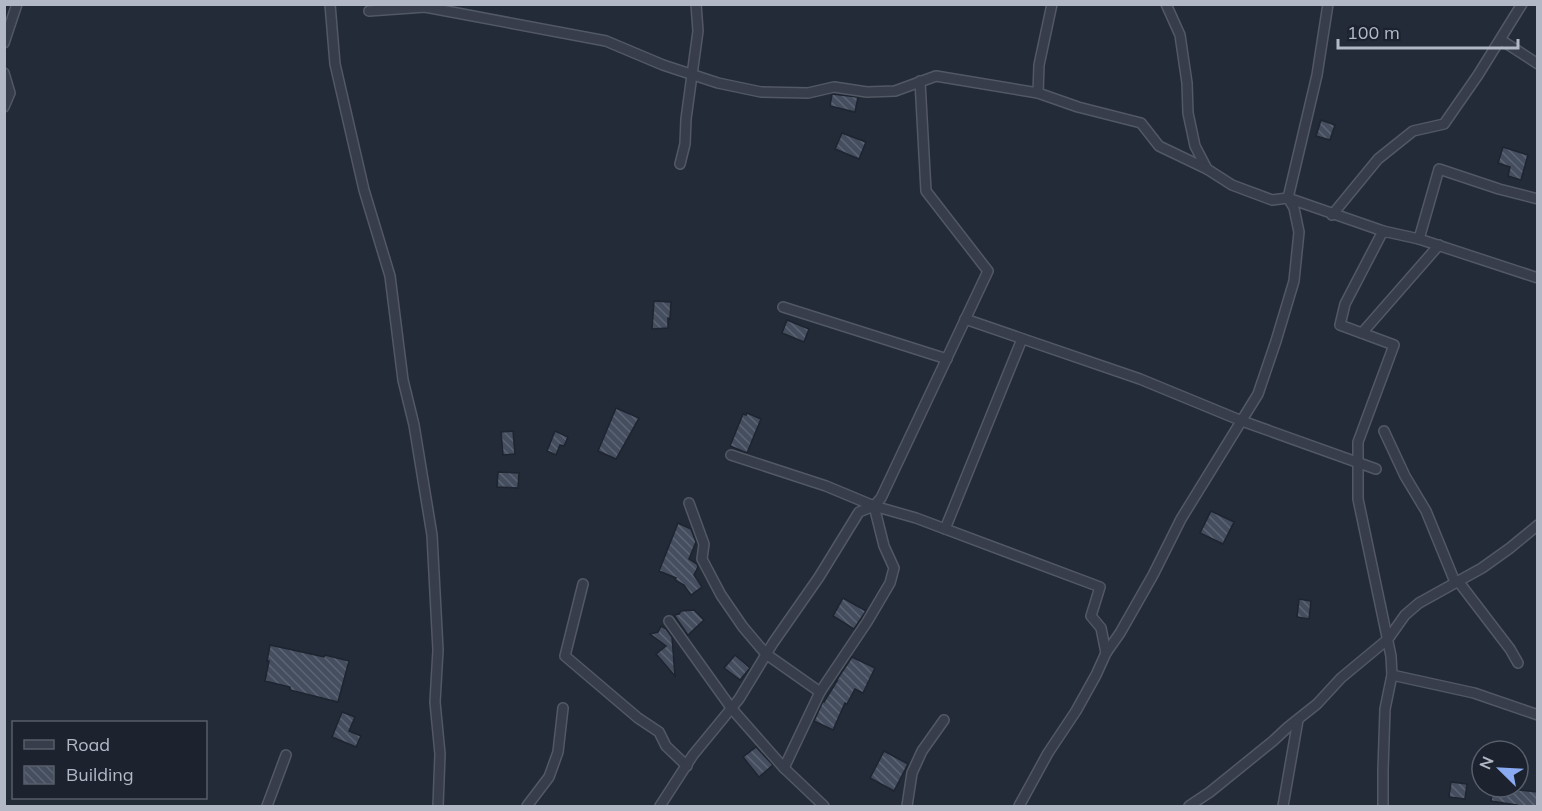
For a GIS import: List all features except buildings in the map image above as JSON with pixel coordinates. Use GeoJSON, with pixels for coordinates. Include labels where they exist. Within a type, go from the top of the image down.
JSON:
{"type":"FeatureCollection","features":[{"type":"Feature","properties":{"kind":"street"},"geometry":{"type":"LineString","coordinates":[[4,43],[17,4]]}},
{"type":"Feature","properties":{"kind":"street"},"geometry":{"type":"LineString","coordinates":[[330,4],[335,64],[364,190],[390,276],[403,380],[414,425],[432,535],[438,650],[435,702],[440,754],[438,807]]}},
{"type":"Feature","properties":{"kind":"street"},"geometry":{"type":"LineString","coordinates":[[680,164],[685,144],[691,74],[698,31],[696,4]]}},
{"type":"Feature","properties":{"kind":"street"},"geometry":{"type":"LineString","coordinates":[[1038,93],[1039,65],[1052,4]]}},
{"type":"Feature","properties":{"kind":"street"},"geometry":{"type":"LineString","coordinates":[[1166,4],[1180,35],[1187,83],[1188,113],[1195,146],[1207,168]]}},
{"type":"Feature","properties":{"kind":"street"},"geometry":{"type":"LineString","coordinates":[[1019,807],[1048,753],[1076,711],[1106,653],[1148,584],[1181,519],[1258,394],[1294,281],[1299,232],[1294,208],[1288,198],[1317,75],[1328,4]]}},
{"type":"Feature","properties":{"kind":"street"},"geometry":{"type":"LineString","coordinates":[[1332,214],[1378,159],[1413,131],[1444,124],[1501,40],[1521,4]]}},
{"type":"Feature","properties":{"kind":"street"},"geometry":{"type":"LineString","coordinates":[[369,11],[425,7],[606,41],[663,65],[718,83],[761,92],[808,93],[834,87],[867,92],[895,92],[936,76],[1038,93],[1078,107],[1142,123],[1159,146],[1207,168],[1232,185],[1272,200],[1288,198],[1383,231],[1439,245],[1538,278]]}},
{"type":"Feature","properties":{"kind":"street"},"geometry":{"type":"LineString","coordinates":[[1501,40],[1538,64]]}},
{"type":"Feature","properties":{"kind":"street"},"geometry":{"type":"LineString","coordinates":[[4,74],[10,93],[4,107]]}},
{"type":"Feature","properties":{"kind":"street"},"geometry":{"type":"LineString","coordinates":[[660,807],[693,755],[732,709],[859,512],[874,506],[881,498],[988,271],[926,191],[920,81]]}},
{"type":"Feature","properties":{"kind":"street"},"geometry":{"type":"LineString","coordinates":[[1419,239],[1439,169],[1538,199]]}},
{"type":"Feature","properties":{"kind":"street"},"geometry":{"type":"LineString","coordinates":[[1383,231],[1345,304],[1340,325],[1394,345],[1358,442],[1358,499],[1391,656],[1392,675],[1385,709],[1383,807]]}},
{"type":"Feature","properties":{"kind":"street"},"geometry":{"type":"LineString","coordinates":[[1362,333],[1439,245]]}},
{"type":"Feature","properties":{"kind":"street"},"geometry":{"type":"LineString","coordinates":[[783,307],[947,359]]}},
{"type":"Feature","properties":{"kind":"street"},"geometry":{"type":"LineString","coordinates":[[966,319],[1140,379],[1242,421],[1376,469]]}},
{"type":"Feature","properties":{"kind":"street"},"geometry":{"type":"LineString","coordinates":[[945,529],[1022,339]]}},
{"type":"Feature","properties":{"kind":"street"},"geometry":{"type":"LineString","coordinates":[[1384,431],[1405,476],[1426,511],[1456,582],[1510,649],[1518,663]]}},
{"type":"Feature","properties":{"kind":"street"},"geometry":{"type":"LineString","coordinates":[[731,455],[826,486],[874,506],[916,518],[1100,587],[1091,616],[1101,628],[1106,653]]}},
{"type":"Feature","properties":{"kind":"street"},"geometry":{"type":"LineString","coordinates":[[689,502],[704,543],[702,559],[721,596],[766,654],[820,692]]}},
{"type":"Feature","properties":{"kind":"street"},"geometry":{"type":"LineString","coordinates":[[784,768],[820,692],[890,583],[894,568],[884,546],[874,506]]}},
{"type":"Feature","properties":{"kind":"street"},"geometry":{"type":"LineString","coordinates":[[1189,807],[1274,741],[1317,704],[1341,678],[1388,639],[1405,615],[1419,603],[1482,568],[1538,525]]}},
{"type":"Feature","properties":{"kind":"street"},"geometry":{"type":"LineString","coordinates":[[583,584],[565,656],[638,718],[659,732],[666,746],[687,766]]}},
{"type":"Feature","properties":{"kind":"street"},"geometry":{"type":"LineString","coordinates":[[669,621],[732,709],[784,768],[825,807]]}},
{"type":"Feature","properties":{"kind":"street"},"geometry":{"type":"LineString","coordinates":[[1392,675],[1474,693],[1538,715]]}},
{"type":"Feature","properties":{"kind":"street"},"geometry":{"type":"LineString","coordinates":[[527,807],[549,777],[552,769],[558,752],[563,708]]}},
{"type":"Feature","properties":{"kind":"street"},"geometry":{"type":"LineString","coordinates":[[907,807],[912,773],[922,751],[944,720]]}},
{"type":"Feature","properties":{"kind":"street"},"geometry":{"type":"LineString","coordinates":[[1283,807],[1298,720]]}},
{"type":"Feature","properties":{"kind":"street"},"geometry":{"type":"LineString","coordinates":[[267,807],[286,755]]}}]}
